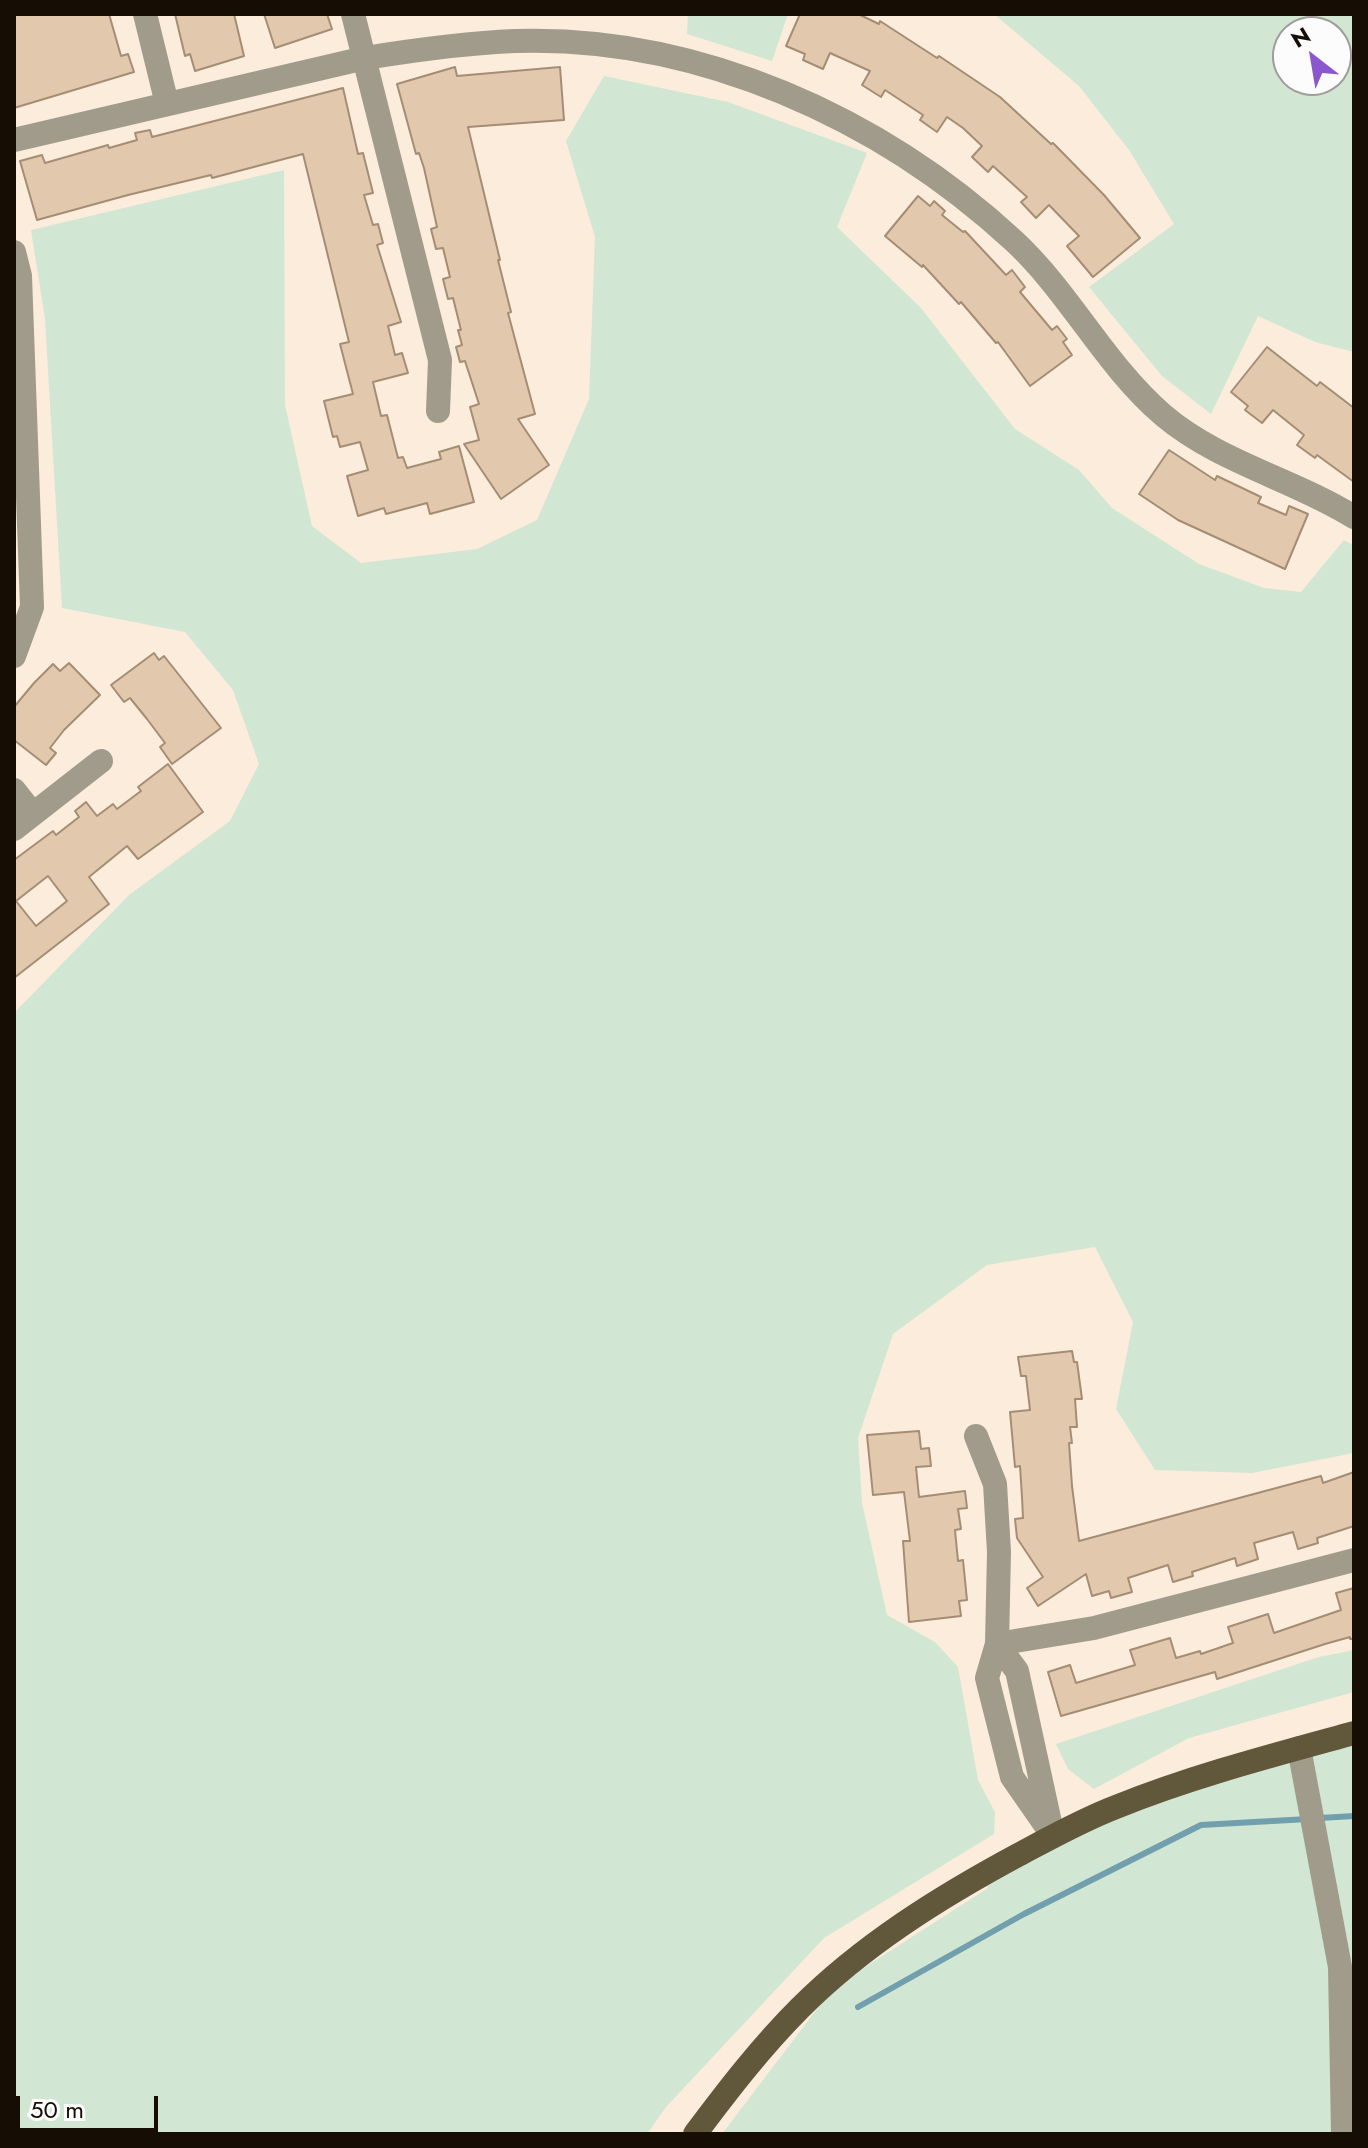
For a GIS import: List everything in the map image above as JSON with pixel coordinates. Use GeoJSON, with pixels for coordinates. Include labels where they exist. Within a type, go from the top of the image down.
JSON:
{"type":"FeatureCollection","features":[{"type":"Feature","properties":{"kind":"main road"},"geometry":{"type":"LineString","coordinates":[[695,2134],[779,2031],[835,1977],[896,1928],[936,1901],[1053,1836],[1114,1807],[1354,1733]]}},
{"type":"Feature","properties":{"kind":"street"},"geometry":{"type":"LineString","coordinates":[[145,14],[167,104]]}},
{"type":"Feature","properties":{"kind":"street"},"geometry":{"type":"LineString","coordinates":[[353,14],[440,360],[438,411]]}},
{"type":"Feature","properties":{"kind":"street"},"geometry":{"type":"LineString","coordinates":[[14,140],[365,58],[433,48],[517,41],[606,47],[707,66],[762,84],[866,132],[958,192],[1016,242],[1055,285],[1130,382],[1164,415],[1204,444],[1321,497],[1354,517]]}},
{"type":"Feature","properties":{"kind":"street"},"geometry":{"type":"LineString","coordinates":[[14,252],[20,276],[32,607],[14,656]]}},
{"type":"Feature","properties":{"kind":"street"},"geometry":{"type":"LineString","coordinates":[[14,790],[24,822],[101,761]]}},
{"type":"Feature","properties":{"kind":"street"},"geometry":{"type":"LineString","coordinates":[[976,1436],[995,1484],[999,1552],[997,1644],[987,1678],[1012,1777],[1053,1836]]}},
{"type":"Feature","properties":{"kind":"street"},"geometry":{"type":"LineString","coordinates":[[997,1644],[1094,1628],[1354,1560]]}},
{"type":"Feature","properties":{"kind":"street"},"geometry":{"type":"LineString","coordinates":[[1299,1748],[1340,1967],[1343,2134]]}},
{"type":"Feature","properties":{"kind":"green space"},"geometry":{"type":"Polygon","coordinates":[[[688,14],[788,14],[772,61],[687,34],[688,14]]]}},
{"type":"Feature","properties":{"kind":"green space"},"geometry":{"type":"Polygon","coordinates":[[[994,14],[1354,14],[1354,352],[1315,342],[1258,316],[1211,414],[1162,376],[1089,287],[1174,224],[1129,150],[1079,86],[994,14]]]}},
{"type":"Feature","properties":{"kind":"green space"},"geometry":{"type":"Polygon","coordinates":[[[604,76],[728,102],[867,153],[837,227],[921,308],[1015,429],[1079,470],[1112,508],[1199,564],[1264,588],[1301,592],[1344,540],[1354,546],[1354,1453],[1252,1473],[1155,1470],[1116,1409],[1133,1322],[1095,1247],[987,1265],[893,1334],[858,1438],[862,1503],[887,1615],[935,1642],[958,1667],[978,1780],[995,1812],[994,1834],[824,1938],[666,2107],[647,2134],[14,2134],[14,1013],[129,895],[230,821],[259,764],[233,690],[185,632],[62,608],[45,319],[31,230],[284,170],[285,405],[312,526],[361,563],[477,549],[537,520],[589,399],[595,237],[566,141],[604,76]]]}},
{"type":"Feature","properties":{"kind":"green space"},"geometry":{"type":"Polygon","coordinates":[[[1354,1650],[1354,1692],[1189,1738],[1094,1789],[1068,1769],[1056,1744],[1319,1657],[1354,1650]]]}},
{"type":"Feature","properties":{"kind":"green space"},"geometry":{"type":"Polygon","coordinates":[[[1354,1731],[1354,2134],[722,2134],[820,2005],[848,1978],[988,1888],[981,1875],[1053,1836],[1354,1731]]]}},
{"type":"Feature","properties":{"kind":"building"},"geometry":{"type":"Polygon","coordinates":[[[14,14],[109,14],[121,56],[128,54],[134,72],[14,108],[14,14]]]}},
{"type":"Feature","properties":{"kind":"building"},"geometry":{"type":"Polygon","coordinates":[[[175,14],[234,14],[244,56],[195,71],[190,54],[185,56],[175,14]]]}},
{"type":"Feature","properties":{"kind":"building"},"geometry":{"type":"Polygon","coordinates":[[[264,14],[327,14],[332,29],[275,48],[264,14]]]}},
{"type":"Feature","properties":{"kind":"building"},"geometry":{"type":"Polygon","coordinates":[[[800,14],[858,14],[879,24],[880,21],[937,58],[939,56],[1000,97],[1053,143],[1104,195],[1140,238],[1093,277],[1067,246],[1079,236],[1049,205],[1036,218],[1021,202],[1027,197],[993,166],[988,172],[972,157],[982,146],[963,128],[947,117],[937,132],[920,120],[923,115],[885,90],[881,97],[862,85],[870,71],[830,53],[823,69],[803,60],[805,54],[786,46],[800,14]]]}},
{"type":"Feature","properties":{"kind":"building"},"geometry":{"type":"Polygon","coordinates":[[[455,67],[457,76],[560,67],[564,120],[468,127],[500,260],[511,312],[508,313],[535,414],[518,419],[549,465],[501,499],[464,444],[479,440],[470,407],[479,404],[465,361],[460,362],[456,347],[462,345],[458,330],[461,330],[453,298],[448,299],[443,279],[450,277],[443,248],[436,249],[431,229],[437,227],[424,168],[419,153],[416,154],[397,84],[455,67]]]}},
{"type":"Feature","properties":{"kind":"building"},"geometry":{"type":"Polygon","coordinates":[[[343,88],[358,154],[363,153],[373,193],[364,195],[373,225],[378,224],[383,243],[377,245],[401,322],[388,326],[395,355],[402,353],[408,373],[373,382],[381,416],[387,415],[398,458],[403,457],[407,468],[441,459],[439,452],[459,446],[474,502],[430,514],[427,503],[386,514],[384,508],[358,516],[347,476],[368,470],[360,442],[340,447],[337,436],[333,437],[324,401],[353,394],[340,344],[349,342],[303,154],[37,220],[20,161],[42,155],[45,163],[137,140],[135,133],[150,130],[152,137],[343,88]]]}},
{"type":"Feature","properties":{"kind":"building"},"geometry":{"type":"Polygon","coordinates":[[[918,196],[930,206],[934,201],[945,211],[942,215],[965,231],[1006,275],[1012,270],[1025,287],[1020,292],[1052,330],[1057,326],[1067,339],[1063,342],[1072,355],[1030,386],[998,342],[961,302],[959,304],[923,265],[885,236],[918,196]]]}},
{"type":"Feature","properties":{"kind":"building"},"geometry":{"type":"Polygon","coordinates":[[[1267,347],[1317,386],[1320,382],[1354,408],[1354,482],[1317,455],[1315,458],[1297,445],[1304,435],[1273,410],[1262,423],[1245,410],[1248,406],[1231,392],[1267,347]]]}},
{"type":"Feature","properties":{"kind":"building"},"geometry":{"type":"Polygon","coordinates":[[[1169,450],[1215,480],[1217,476],[1261,497],[1258,503],[1286,515],[1289,506],[1308,514],[1285,569],[1178,520],[1139,494],[1169,450]]]}},
{"type":"Feature","properties":{"kind":"building"},"geometry":{"type":"Polygon","coordinates":[[[154,653],[159,660],[164,656],[221,728],[172,764],[160,747],[165,743],[147,719],[130,698],[124,702],[111,685],[154,653]]]}},
{"type":"Feature","properties":{"kind":"building"},"geometry":{"type":"Polygon","coordinates":[[[69,663],[100,695],[50,748],[56,753],[46,765],[14,740],[14,707],[53,664],[60,671],[69,663]]]}},
{"type":"Feature","properties":{"kind":"building"},"geometry":{"type":"Polygon","coordinates":[[[168,764],[203,812],[138,859],[127,846],[89,877],[109,904],[14,978],[14,860],[53,831],[56,835],[79,817],[75,811],[86,802],[97,816],[113,804],[117,809],[141,791],[138,787],[168,764]],[[48,876],[16,901],[36,926],[67,901],[48,876]]]}},
{"type":"Feature","properties":{"kind":"building"},"geometry":{"type":"Polygon","coordinates":[[[1072,1351],[1074,1362],[1077,1362],[1082,1399],[1075,1399],[1077,1427],[1070,1427],[1072,1443],[1069,1443],[1079,1541],[1321,1476],[1323,1483],[1354,1472],[1354,1526],[1317,1538],[1318,1543],[1298,1549],[1293,1532],[1254,1543],[1258,1559],[1237,1566],[1235,1558],[1192,1572],[1193,1576],[1173,1582],[1168,1565],[1128,1578],[1132,1592],[1111,1598],[1109,1591],[1092,1596],[1086,1574],[1038,1606],[1027,1588],[1043,1577],[1017,1538],[1015,1519],[1023,1518],[1022,1497],[1020,1466],[1015,1467],[1010,1412],[1030,1410],[1026,1376],[1021,1376],[1018,1357],[1072,1351]]]}},
{"type":"Feature","properties":{"kind":"building"},"geometry":{"type":"Polygon","coordinates":[[[919,1431],[921,1449],[929,1448],[931,1466],[916,1467],[919,1497],[965,1491],[967,1508],[958,1509],[961,1529],[955,1530],[958,1561],[963,1560],[967,1600],[959,1601],[961,1616],[909,1622],[903,1541],[910,1541],[904,1492],[873,1495],[867,1435],[919,1431]]]}},
{"type":"Feature","properties":{"kind":"building"},"geometry":{"type":"Polygon","coordinates":[[[1354,1588],[1354,1639],[1350,1637],[1325,1644],[1217,1679],[1215,1672],[1061,1716],[1048,1672],[1070,1665],[1076,1683],[1135,1665],[1130,1650],[1170,1638],[1176,1658],[1200,1651],[1201,1654],[1233,1643],[1228,1627],[1268,1614],[1274,1633],[1341,1610],[1336,1593],[1354,1588]]]}},
{"type":"Feature","properties":{"kind":"waterway"},"geometry":{"type":"LineString","coordinates":[[1320,1818],[1354,1816]]}},
{"type":"Feature","properties":{"kind":"waterway"},"geometry":{"type":"LineString","coordinates":[[858,2007],[1024,1914],[1201,1825],[1308,1819]]}}]}
